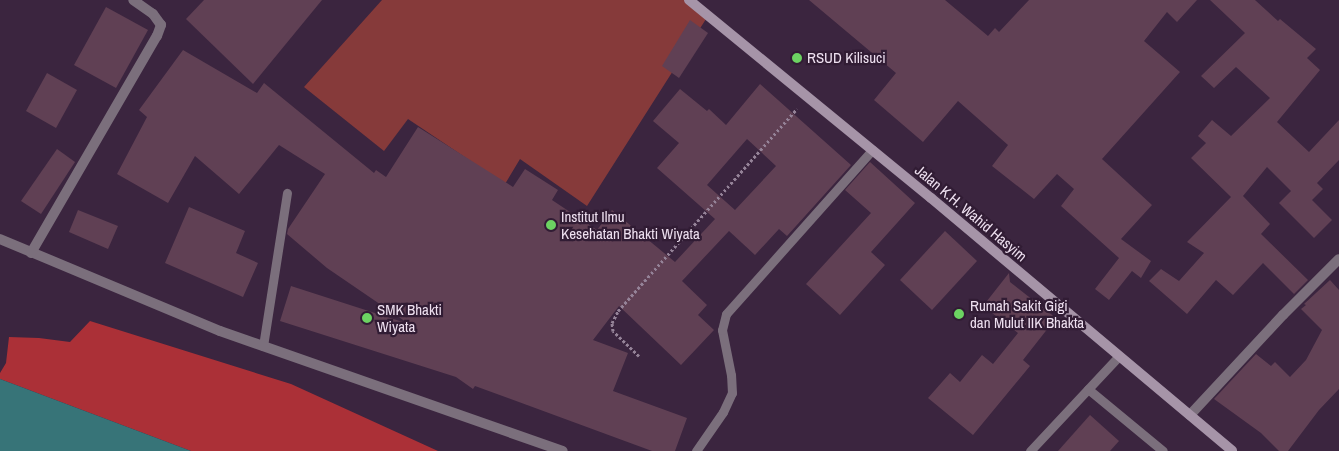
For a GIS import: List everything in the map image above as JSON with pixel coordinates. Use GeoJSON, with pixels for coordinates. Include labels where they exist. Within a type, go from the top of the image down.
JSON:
{"type":"FeatureCollection","features":[{"type":"Feature","properties":{"kind":"main road","name":"Jalan K.H. Wahid Hasyim"},"geometry":{"type":"LineString","coordinates":[[689,0],[872,150],[1232,451]]}},
{"type":"Feature","properties":{"kind":"street"},"geometry":{"type":"LineString","coordinates":[[31,253],[157,36],[161,25],[153,14],[133,0]]}},
{"type":"Feature","properties":{"kind":"street"},"geometry":{"type":"LineString","coordinates":[[0,239],[220,331],[563,451]]}},
{"type":"Feature","properties":{"kind":"street"},"geometry":{"type":"LineString","coordinates":[[1190,415],[1283,315],[1339,259]]}},
{"type":"Feature","properties":{"kind":"lane"},"geometry":{"type":"LineString","coordinates":[[696,451],[724,412],[732,393],[731,375],[722,330],[726,314],[872,150]]}},
{"type":"Feature","properties":{"kind":"lane"},"geometry":{"type":"LineString","coordinates":[[263,346],[287,193]]}},
{"type":"Feature","properties":{"kind":"lane"},"geometry":{"type":"LineString","coordinates":[[1030,451],[1119,356]]}},
{"type":"Feature","properties":{"kind":"lane"},"geometry":{"type":"LineString","coordinates":[[1088,389],[1163,451]]}},
{"type":"Feature","properties":{"kind":"path"},"geometry":{"type":"LineString","coordinates":[[639,356],[613,331],[612,323],[618,311],[808,97]]}},
{"type":"Feature","properties":{"kind":"shaded area"},"geometry":{"type":"Polygon","coordinates":[[[382,0],[684,0],[706,19],[587,206],[520,159],[505,184],[408,119],[384,151],[304,87],[382,0]]]}},
{"type":"Feature","properties":{"kind":"shaded area"},"geometry":{"type":"Polygon","coordinates":[[[90,321],[291,384],[438,451],[191,451],[0,379],[0,373],[6,363],[9,337],[70,342],[90,321]]]}},
{"type":"Feature","properties":{"kind":"shaded area"},"geometry":{"type":"Polygon","coordinates":[[[0,379],[191,451],[0,451],[0,379]]]}},
{"type":"Feature","properties":{"kind":"building"},"geometry":{"type":"Polygon","coordinates":[[[204,0],[322,0],[253,84],[186,19],[204,0]]]}},
{"type":"Feature","properties":{"kind":"building"},"geometry":{"type":"Polygon","coordinates":[[[809,0],[945,0],[988,36],[995,28],[999,32],[1029,0],[1197,0],[1177,22],[1167,12],[1144,41],[1180,72],[1102,159],[1152,205],[1121,239],[1151,261],[1141,278],[1132,271],[1109,300],[1095,289],[1119,258],[1061,206],[1074,189],[1057,174],[1034,199],[992,166],[1008,145],[958,101],[923,142],[874,100],[896,73],[809,0]]]}},
{"type":"Feature","properties":{"kind":"building"},"geometry":{"type":"Polygon","coordinates":[[[1210,0],[1255,0],[1278,21],[1280,19],[1316,49],[1307,58],[1320,70],[1277,122],[1309,152],[1339,120],[1339,160],[1317,183],[1323,189],[1312,200],[1332,220],[1314,238],[1279,203],[1291,191],[1267,167],[1243,196],[1270,224],[1261,234],[1308,280],[1294,294],[1263,263],[1233,295],[1216,280],[1187,314],[1149,281],[1161,269],[1179,281],[1204,253],[1187,242],[1231,197],[1191,158],[1206,143],[1198,136],[1212,120],[1231,136],[1270,98],[1236,67],[1214,88],[1201,76],[1245,33],[1210,0]]]}},
{"type":"Feature","properties":{"kind":"building"},"geometry":{"type":"Polygon","coordinates":[[[106,7],[148,30],[116,88],[74,65],[106,7]]]}},
{"type":"Feature","properties":{"kind":"building"},"geometry":{"type":"Polygon","coordinates":[[[690,20],[708,33],[679,78],[662,66],[690,20]]]}},
{"type":"Feature","properties":{"kind":"building"},"geometry":{"type":"Polygon","coordinates":[[[183,50],[257,93],[264,83],[374,173],[376,170],[386,177],[418,127],[513,187],[525,169],[558,190],[552,200],[597,230],[612,210],[675,262],[715,219],[657,168],[679,143],[653,121],[680,89],[707,111],[709,109],[726,125],[760,84],[851,165],[787,236],[779,229],[755,255],[729,231],[682,281],[707,305],[698,315],[714,330],[681,365],[619,306],[593,340],[628,353],[613,391],[687,418],[675,451],[652,451],[475,386],[473,389],[456,377],[280,321],[291,286],[409,324],[327,268],[287,234],[288,229],[325,174],[279,145],[239,194],[195,156],[168,203],[117,174],[147,117],[139,110],[183,50]],[[747,139],[707,185],[735,210],[776,166],[747,139]]]}},
{"type":"Feature","properties":{"kind":"building"},"geometry":{"type":"Polygon","coordinates":[[[47,73],[77,90],[56,128],[26,111],[47,73]]]}},
{"type":"Feature","properties":{"kind":"building"},"geometry":{"type":"Polygon","coordinates":[[[57,149],[75,162],[41,214],[21,201],[57,149]]]}},
{"type":"Feature","properties":{"kind":"building"},"geometry":{"type":"Polygon","coordinates":[[[870,162],[915,203],[871,252],[885,265],[840,315],[806,284],[871,213],[845,190],[870,162]]]}},
{"type":"Feature","properties":{"kind":"building"},"geometry":{"type":"Polygon","coordinates":[[[189,207],[245,231],[236,253],[258,263],[243,297],[165,263],[189,207]]]}},
{"type":"Feature","properties":{"kind":"building"},"geometry":{"type":"Polygon","coordinates":[[[78,210],[118,226],[108,249],[69,232],[78,210]]]}},
{"type":"Feature","properties":{"kind":"building"},"geometry":{"type":"Polygon","coordinates":[[[945,231],[977,261],[932,310],[900,280],[945,231]]]}},
{"type":"Feature","properties":{"kind":"building"},"geometry":{"type":"Polygon","coordinates":[[[1009,273],[1010,282],[1056,318],[1023,360],[1030,366],[973,435],[928,398],[950,373],[960,382],[982,355],[993,364],[1018,333],[983,306],[1009,273]]]}},
{"type":"Feature","properties":{"kind":"building"},"geometry":{"type":"Polygon","coordinates":[[[1330,280],[1339,290],[1339,389],[1319,410],[1288,451],[1279,451],[1261,433],[1214,399],[1256,354],[1271,366],[1275,362],[1290,377],[1306,360],[1322,330],[1301,309],[1330,280]]]}},
{"type":"Feature","properties":{"kind":"building"},"geometry":{"type":"Polygon","coordinates":[[[1090,415],[1119,441],[1110,451],[1058,451],[1090,415]]]}},
{"type":"Feature","properties":{"kind":"place","name":"RSUD Kilisuci"},"geometry":{"type":"Point","coordinates":[797,58]}},
{"type":"Feature","properties":{"kind":"place","name":"Institut Ilmu Kesehatan Bhakti Wiyata"},"geometry":{"type":"Point","coordinates":[551,225]}},
{"type":"Feature","properties":{"kind":"place","name":"Rumah Sakit Gigi dan Mulut IIK Bhakta"},"geometry":{"type":"Point","coordinates":[959,314]}},
{"type":"Feature","properties":{"kind":"place","name":"SMK Bhakti Wiyata"},"geometry":{"type":"Point","coordinates":[367,318]}}]}
